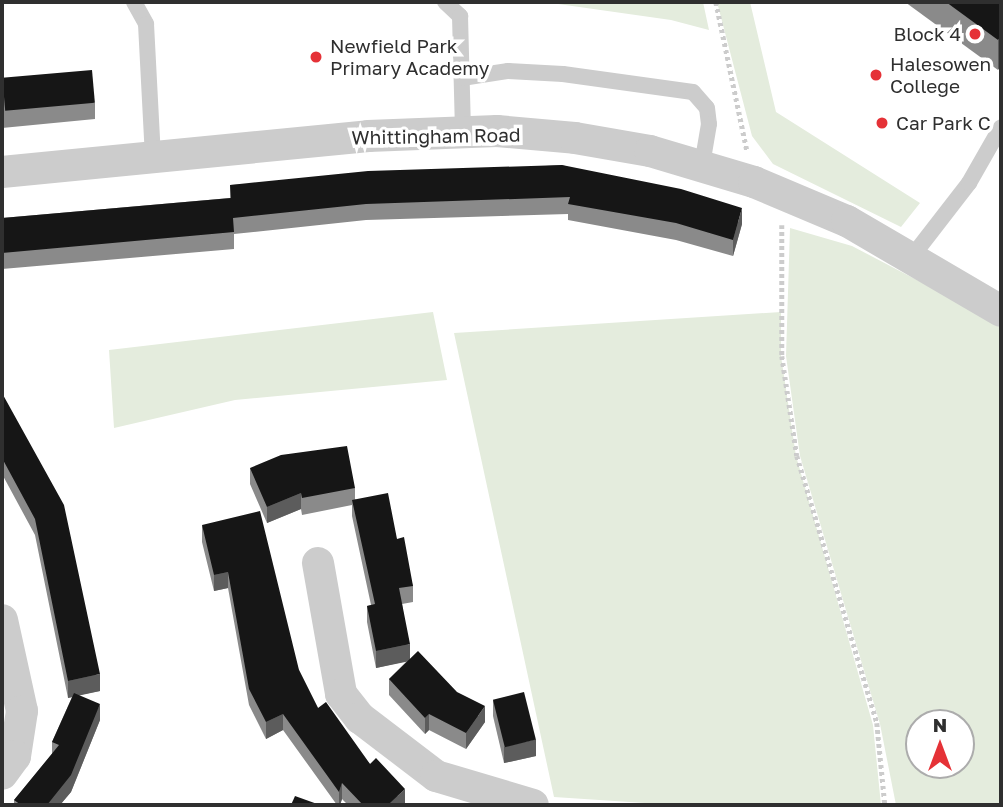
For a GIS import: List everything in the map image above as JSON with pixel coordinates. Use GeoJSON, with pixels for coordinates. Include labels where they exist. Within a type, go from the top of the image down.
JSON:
{"type":"FeatureCollection","features":[{"type":"Feature","properties":{"kind":"street","name":"Whittingham Road"},"geometry":{"type":"LineString","coordinates":[[2,172],[463,131],[575,138],[702,165],[767,187],[847,221],[1001,311]]}},
{"type":"Feature","properties":{"kind":"street"},"geometry":{"type":"LineString","coordinates":[[318,564],[341,694],[360,718],[436,776],[533,805]]}},
{"type":"Feature","properties":{"kind":"street"},"geometry":{"type":"LineString","coordinates":[[2,620],[22,711],[15,755],[2,774]]}},
{"type":"Feature","properties":{"kind":"lane"},"geometry":{"type":"LineString","coordinates":[[134,2],[146,24],[153,157]]}},
{"type":"Feature","properties":{"kind":"lane"},"geometry":{"type":"LineString","coordinates":[[445,2],[460,16],[463,131]]}},
{"type":"Feature","properties":{"kind":"lane"},"geometry":{"type":"LineString","coordinates":[[462,78],[508,71],[563,74],[693,92],[707,108],[709,124],[702,165]]}},
{"type":"Feature","properties":{"kind":"lane"},"geometry":{"type":"LineString","coordinates":[[911,258],[969,183],[1001,127]]}},
{"type":"Feature","properties":{"kind":"path"},"geometry":{"type":"LineString","coordinates":[[716,2],[767,187],[782,356],[797,456],[877,723],[885,805]]}},
{"type":"Feature","properties":{"kind":"green space"},"geometry":{"type":"Polygon","coordinates":[[[544,2],[703,2],[709,30],[671,20],[544,2]]]}},
{"type":"Feature","properties":{"kind":"green space"},"geometry":{"type":"Polygon","coordinates":[[[717,2],[750,2],[776,112],[920,203],[901,227],[773,164],[752,136],[717,2]]]}},
{"type":"Feature","properties":{"kind":"green space"},"geometry":{"type":"Polygon","coordinates":[[[790,228],[852,246],[1001,324],[1001,805],[896,805],[880,724],[800,456],[786,356],[790,228]]]}},
{"type":"Feature","properties":{"kind":"green space"},"geometry":{"type":"Polygon","coordinates":[[[433,312],[447,380],[235,400],[114,428],[109,350],[433,312]]]}},
{"type":"Feature","properties":{"kind":"green space"},"geometry":{"type":"Polygon","coordinates":[[[781,312],[781,356],[796,456],[873,725],[881,805],[675,805],[554,797],[454,333],[781,312]]]}},
{"type":"Feature","properties":{"kind":"building"},"geometry":{"type":"Polygon","coordinates":[[[946,2],[1001,2],[1001,36],[998,40],[946,2]]]}},
{"type":"Feature","properties":{"kind":"building"},"geometry":{"type":"Polygon","coordinates":[[[92,70],[95,103],[5,111],[2,78],[92,70]]]}},
{"type":"Feature","properties":{"kind":"building"},"geometry":{"type":"Polygon","coordinates":[[[562,165],[681,189],[742,208],[733,240],[676,223],[568,204],[570,197],[366,204],[233,218],[234,232],[2,253],[2,218],[231,198],[230,185],[368,171],[562,165]]]}},
{"type":"Feature","properties":{"kind":"building"},"geometry":{"type":"Polygon","coordinates":[[[2,393],[64,505],[100,674],[68,681],[35,519],[2,458],[2,393]]]}},
{"type":"Feature","properties":{"kind":"building"},"geometry":{"type":"Polygon","coordinates":[[[347,446],[355,488],[302,498],[301,493],[267,507],[250,468],[281,455],[347,446]]]}},
{"type":"Feature","properties":{"kind":"building"},"geometry":{"type":"Polygon","coordinates":[[[388,493],[397,539],[404,537],[413,586],[399,588],[410,644],[376,651],[367,606],[375,604],[352,500],[388,493]]]}},
{"type":"Feature","properties":{"kind":"building"},"geometry":{"type":"Polygon","coordinates":[[[260,511],[299,670],[318,708],[326,702],[370,764],[376,758],[405,789],[388,805],[363,805],[342,783],[339,792],[283,714],[266,722],[249,689],[228,572],[214,575],[202,525],[260,511]]]}},
{"type":"Feature","properties":{"kind":"building"},"geometry":{"type":"Polygon","coordinates":[[[418,651],[457,692],[485,706],[466,733],[429,714],[425,718],[389,679],[418,651]]]}},
{"type":"Feature","properties":{"kind":"building"},"geometry":{"type":"Polygon","coordinates":[[[524,692],[536,740],[505,747],[493,700],[524,692]]]}},
{"type":"Feature","properties":{"kind":"building"},"geometry":{"type":"Polygon","coordinates":[[[74,693],[100,704],[71,775],[47,805],[21,805],[14,800],[59,745],[52,742],[74,693]]]}},
{"type":"Feature","properties":{"kind":"building"},"geometry":{"type":"Polygon","coordinates":[[[295,796],[320,805],[291,805],[295,796]]]}},
{"type":"Feature","properties":{"kind":"place","name":"Block 4"},"geometry":{"type":"Point","coordinates":[975,34]}},
{"type":"Feature","properties":{"kind":"place","name":"Newfield Park Primary Academy"},"geometry":{"type":"Point","coordinates":[316,57]}},
{"type":"Feature","properties":{"kind":"place","name":"Halesowen College"},"geometry":{"type":"Point","coordinates":[876,75]}},
{"type":"Feature","properties":{"kind":"place","name":"Car Park C"},"geometry":{"type":"Point","coordinates":[882,123]}}]}
